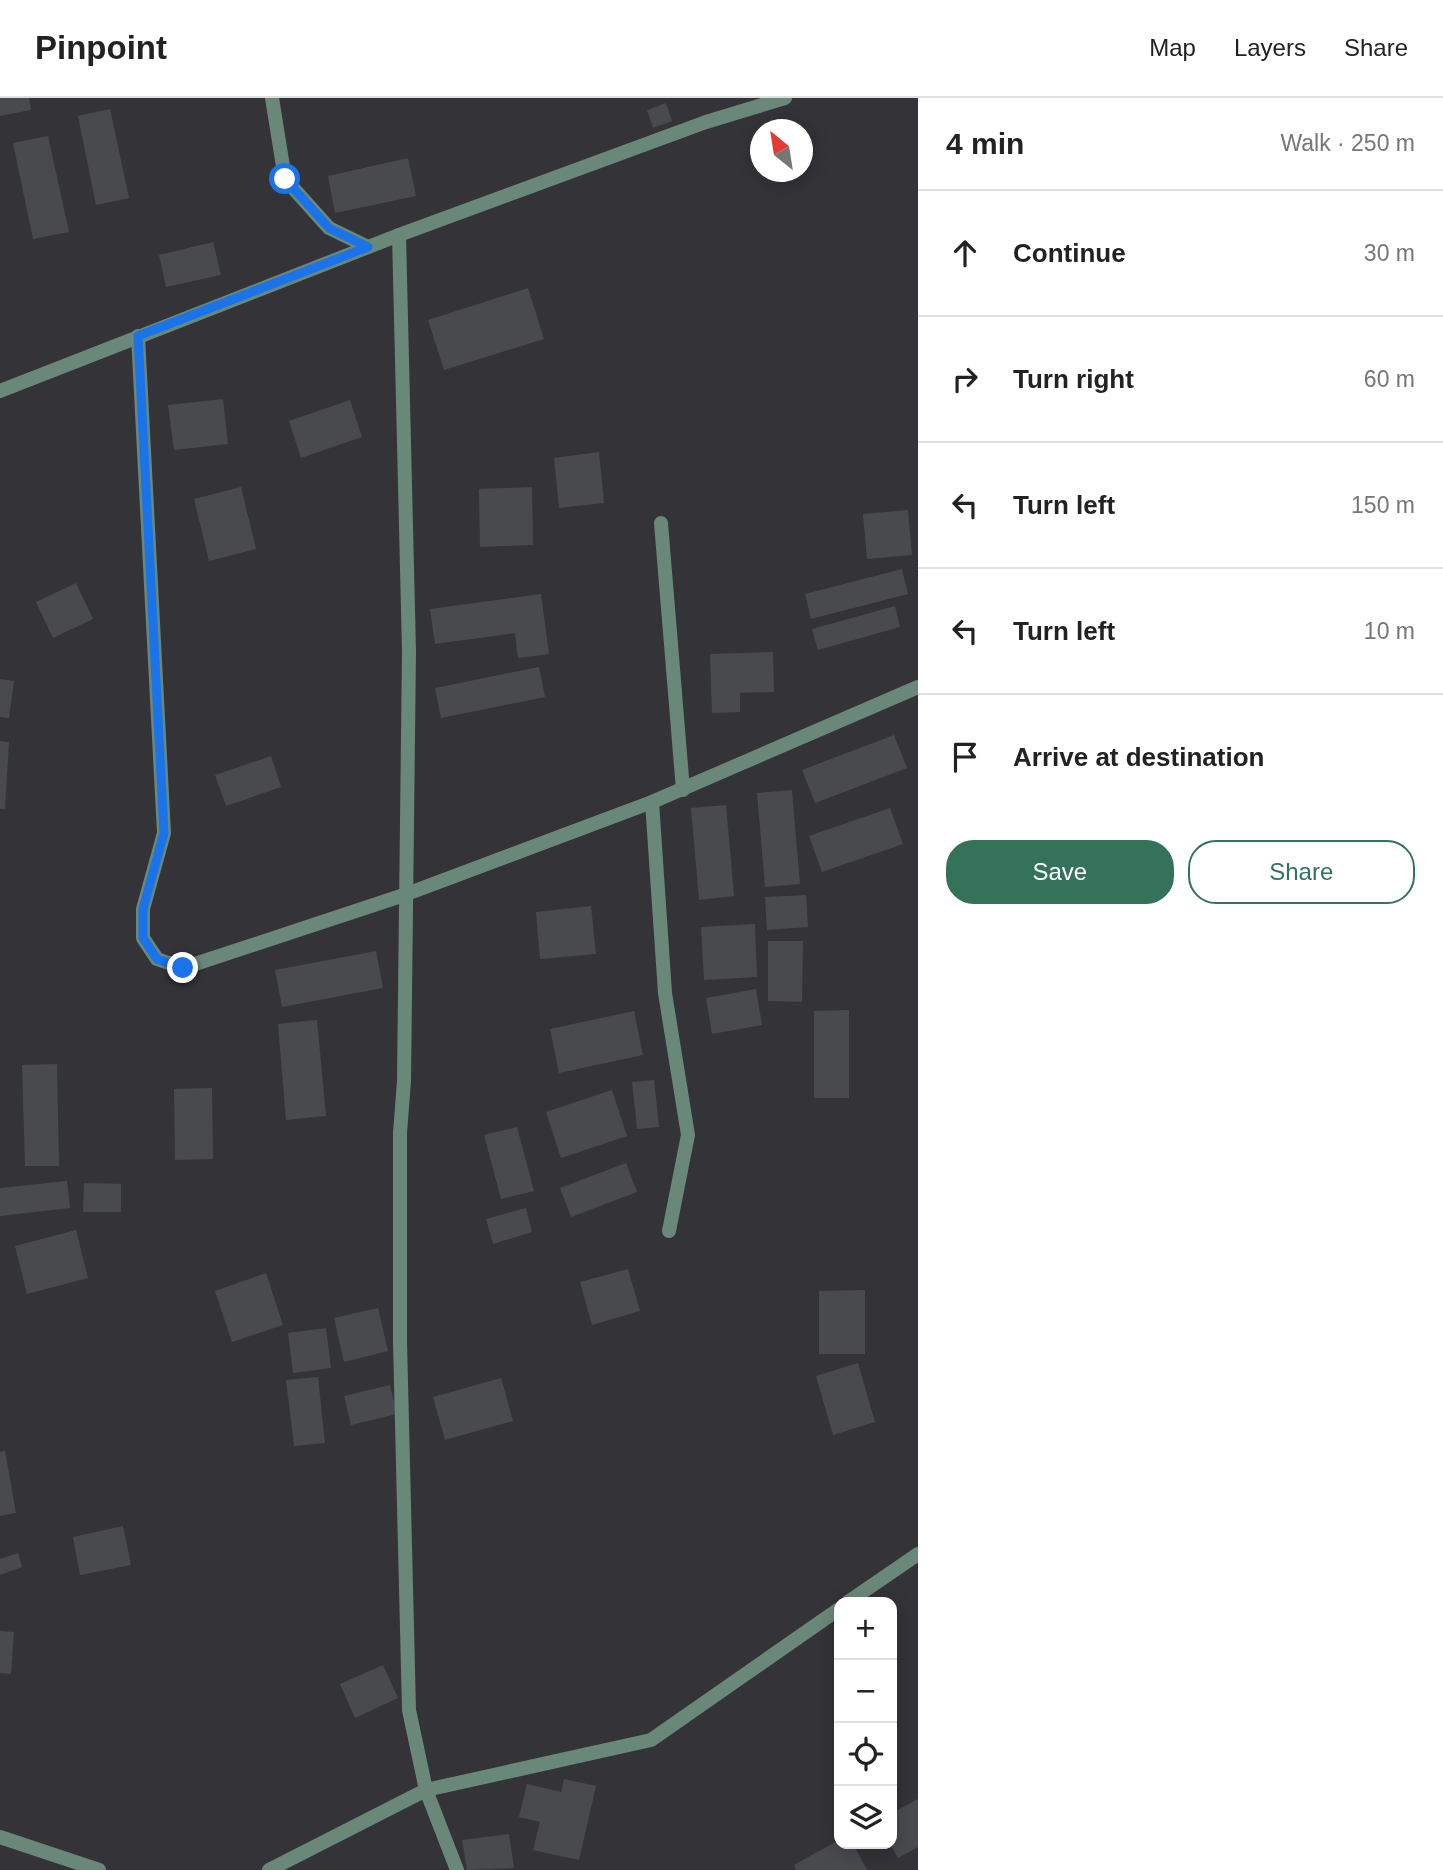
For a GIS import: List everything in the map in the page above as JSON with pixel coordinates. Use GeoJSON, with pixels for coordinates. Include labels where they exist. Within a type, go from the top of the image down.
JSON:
{"type":"FeatureCollection","features":[{"type":"Feature","properties":{"kind":"street"},"geometry":{"type":"LineString","coordinates":[[272,98],[285,179],[329,228],[368,247]]}},
{"type":"Feature","properties":{"kind":"street"},"geometry":{"type":"LineString","coordinates":[[0,391],[399,235],[706,122],[785,98]]}},
{"type":"Feature","properties":{"kind":"street"},"geometry":{"type":"LineString","coordinates":[[399,235],[410,651],[404,895],[404,1080],[400,1133],[403,1494],[409,1710],[426,1790],[457,1870]]}},
{"type":"Feature","properties":{"kind":"street"},"geometry":{"type":"LineString","coordinates":[[138,336],[164,833],[143,909],[143,938],[157,959],[183,968],[404,895],[652,803],[918,687]]}},
{"type":"Feature","properties":{"kind":"street"},"geometry":{"type":"LineString","coordinates":[[661,523],[683,790]]}},
{"type":"Feature","properties":{"kind":"street"},"geometry":{"type":"LineString","coordinates":[[652,803],[665,993],[688,1135],[670,1231]]}},
{"type":"Feature","properties":{"kind":"street"},"geometry":{"type":"LineString","coordinates":[[855,1597],[918,1554]]}},
{"type":"Feature","properties":{"kind":"street"},"geometry":{"type":"LineString","coordinates":[[269,1870],[426,1790],[651,1740],[834,1612]]}},
{"type":"Feature","properties":{"kind":"street"},"geometry":{"type":"LineString","coordinates":[[0,1837],[99,1870]]}},
{"type":"Feature","properties":{"kind":"building"},"geometry":{"type":"Polygon","coordinates":[[[0,98],[29,98],[31,110],[0,116],[0,98]]]}},
{"type":"Feature","properties":{"kind":"building"},"geometry":{"type":"Polygon","coordinates":[[[666,103],[672,121],[653,128],[647,110],[666,103]]]}},
{"type":"Feature","properties":{"kind":"building"},"geometry":{"type":"Polygon","coordinates":[[[110,109],[129,198],[96,205],[78,116],[110,109]]]}},
{"type":"Feature","properties":{"kind":"building"},"geometry":{"type":"Polygon","coordinates":[[[48,136],[69,232],[33,239],[13,143],[48,136]]]}},
{"type":"Feature","properties":{"kind":"building"},"geometry":{"type":"Polygon","coordinates":[[[408,158],[416,196],[335,213],[328,176],[408,158]]]}},
{"type":"Feature","properties":{"kind":"building"},"geometry":{"type":"Polygon","coordinates":[[[213,242],[221,275],[166,287],[159,255],[213,242]]]}},
{"type":"Feature","properties":{"kind":"building"},"geometry":{"type":"Polygon","coordinates":[[[528,288],[544,339],[444,370],[428,320],[528,288]]]}},
{"type":"Feature","properties":{"kind":"building"},"geometry":{"type":"Polygon","coordinates":[[[223,399],[228,444],[174,450],[168,405],[223,399]]]}},
{"type":"Feature","properties":{"kind":"building"},"geometry":{"type":"Polygon","coordinates":[[[350,400],[362,437],[301,458],[289,421],[350,400]]]}},
{"type":"Feature","properties":{"kind":"building"},"geometry":{"type":"Polygon","coordinates":[[[599,452],[604,503],[559,508],[554,458],[599,452]]]}},
{"type":"Feature","properties":{"kind":"building"},"geometry":{"type":"Polygon","coordinates":[[[241,487],[256,549],[209,561],[194,499],[241,487]]]}},
{"type":"Feature","properties":{"kind":"building"},"geometry":{"type":"Polygon","coordinates":[[[532,487],[533,545],[480,547],[479,489],[532,487]]]}},
{"type":"Feature","properties":{"kind":"building"},"geometry":{"type":"Polygon","coordinates":[[[908,510],[912,555],[867,559],[863,514],[908,510]]]}},
{"type":"Feature","properties":{"kind":"building"},"geometry":{"type":"Polygon","coordinates":[[[902,569],[908,594],[811,619],[805,594],[902,569]]]}},
{"type":"Feature","properties":{"kind":"building"},"geometry":{"type":"Polygon","coordinates":[[[76,583],[93,619],[53,638],[36,602],[76,583]]]}},
{"type":"Feature","properties":{"kind":"building"},"geometry":{"type":"Polygon","coordinates":[[[541,594],[549,654],[518,658],[515,633],[435,644],[430,609],[541,594]]]}},
{"type":"Feature","properties":{"kind":"building"},"geometry":{"type":"Polygon","coordinates":[[[895,606],[900,627],[818,650],[812,629],[895,606]]]}},
{"type":"Feature","properties":{"kind":"building"},"geometry":{"type":"Polygon","coordinates":[[[773,652],[774,692],[740,693],[740,712],[712,713],[710,654],[773,652]]]}},
{"type":"Feature","properties":{"kind":"building"},"geometry":{"type":"Polygon","coordinates":[[[539,667],[545,697],[441,718],[435,688],[539,667]]]}},
{"type":"Feature","properties":{"kind":"building"},"geometry":{"type":"Polygon","coordinates":[[[0,679],[14,681],[9,718],[0,717],[0,679]]]}},
{"type":"Feature","properties":{"kind":"building"},"geometry":{"type":"Polygon","coordinates":[[[894,735],[907,768],[815,803],[802,770],[894,735]]]}},
{"type":"Feature","properties":{"kind":"building"},"geometry":{"type":"Polygon","coordinates":[[[0,741],[9,742],[5,809],[0,809],[0,741]]]}},
{"type":"Feature","properties":{"kind":"building"},"geometry":{"type":"Polygon","coordinates":[[[271,756],[281,787],[226,806],[215,775],[271,756]]]}},
{"type":"Feature","properties":{"kind":"building"},"geometry":{"type":"Polygon","coordinates":[[[792,790],[800,884],[765,887],[757,793],[792,790]]]}},
{"type":"Feature","properties":{"kind":"building"},"geometry":{"type":"Polygon","coordinates":[[[726,805],[734,896],[699,900],[691,808],[726,805]]]}},
{"type":"Feature","properties":{"kind":"building"},"geometry":{"type":"Polygon","coordinates":[[[890,808],[903,844],[822,872],[809,836],[890,808]]]}},
{"type":"Feature","properties":{"kind":"building"},"geometry":{"type":"Polygon","coordinates":[[[806,895],[808,927],[767,930],[765,897],[806,895]]]}},
{"type":"Feature","properties":{"kind":"building"},"geometry":{"type":"Polygon","coordinates":[[[591,906],[596,954],[540,959],[536,912],[591,906]]]}},
{"type":"Feature","properties":{"kind":"building"},"geometry":{"type":"Polygon","coordinates":[[[755,924],[757,977],[704,980],[701,927],[755,924]]]}},
{"type":"Feature","properties":{"kind":"building"},"geometry":{"type":"Polygon","coordinates":[[[768,941],[803,941],[802,1002],[768,1001],[768,941]]]}},
{"type":"Feature","properties":{"kind":"building"},"geometry":{"type":"Polygon","coordinates":[[[376,951],[383,988],[282,1007],[275,970],[376,951]]]}},
{"type":"Feature","properties":{"kind":"building"},"geometry":{"type":"Polygon","coordinates":[[[756,989],[762,1025],[712,1034],[706,998],[756,989]]]}},
{"type":"Feature","properties":{"kind":"building"},"geometry":{"type":"Polygon","coordinates":[[[849,1010],[849,1098],[814,1098],[814,1011],[849,1010]]]}},
{"type":"Feature","properties":{"kind":"building"},"geometry":{"type":"Polygon","coordinates":[[[634,1011],[643,1055],[559,1073],[550,1029],[634,1011]]]}},
{"type":"Feature","properties":{"kind":"building"},"geometry":{"type":"Polygon","coordinates":[[[317,1020],[326,1116],[286,1120],[278,1024],[317,1020]]]}},
{"type":"Feature","properties":{"kind":"building"},"geometry":{"type":"Polygon","coordinates":[[[57,1064],[59,1166],[25,1166],[22,1065],[57,1064]]]}},
{"type":"Feature","properties":{"kind":"building"},"geometry":{"type":"Polygon","coordinates":[[[654,1080],[659,1127],[637,1129],[632,1082],[654,1080]]]}},
{"type":"Feature","properties":{"kind":"building"},"geometry":{"type":"Polygon","coordinates":[[[212,1088],[213,1159],[175,1160],[174,1089],[212,1088]]]}},
{"type":"Feature","properties":{"kind":"building"},"geometry":{"type":"Polygon","coordinates":[[[612,1090],[627,1136],[561,1158],[546,1112],[612,1090]]]}},
{"type":"Feature","properties":{"kind":"building"},"geometry":{"type":"Polygon","coordinates":[[[517,1127],[534,1191],[501,1199],[484,1135],[517,1127]]]}},
{"type":"Feature","properties":{"kind":"building"},"geometry":{"type":"Polygon","coordinates":[[[626,1163],[637,1192],[571,1217],[560,1188],[626,1163]]]}},
{"type":"Feature","properties":{"kind":"building"},"geometry":{"type":"Polygon","coordinates":[[[67,1181],[70,1208],[0,1216],[0,1188],[67,1181]]]}},
{"type":"Feature","properties":{"kind":"building"},"geometry":{"type":"Polygon","coordinates":[[[84,1183],[121,1184],[121,1212],[83,1212],[84,1183]]]}},
{"type":"Feature","properties":{"kind":"building"},"geometry":{"type":"Polygon","coordinates":[[[526,1208],[532,1232],[493,1244],[486,1219],[526,1208]]]}},
{"type":"Feature","properties":{"kind":"building"},"geometry":{"type":"Polygon","coordinates":[[[76,1230],[88,1278],[27,1294],[15,1246],[76,1230]]]}},
{"type":"Feature","properties":{"kind":"building"},"geometry":{"type":"Polygon","coordinates":[[[628,1269],[640,1311],[592,1325],[580,1282],[628,1269]]]}},
{"type":"Feature","properties":{"kind":"building"},"geometry":{"type":"Polygon","coordinates":[[[266,1273],[283,1325],[232,1342],[215,1291],[266,1273]]]}},
{"type":"Feature","properties":{"kind":"building"},"geometry":{"type":"Polygon","coordinates":[[[865,1290],[865,1354],[819,1354],[819,1291],[865,1290]]]}},
{"type":"Feature","properties":{"kind":"building"},"geometry":{"type":"Polygon","coordinates":[[[378,1308],[388,1351],[344,1362],[334,1318],[378,1308]]]}},
{"type":"Feature","properties":{"kind":"building"},"geometry":{"type":"Polygon","coordinates":[[[326,1328],[331,1368],[293,1373],[288,1333],[326,1328]]]}},
{"type":"Feature","properties":{"kind":"building"},"geometry":{"type":"Polygon","coordinates":[[[858,1363],[875,1422],[833,1435],[816,1376],[858,1363]]]}},
{"type":"Feature","properties":{"kind":"building"},"geometry":{"type":"Polygon","coordinates":[[[318,1377],[325,1443],[294,1446],[286,1380],[318,1377]]]}},
{"type":"Feature","properties":{"kind":"building"},"geometry":{"type":"Polygon","coordinates":[[[501,1378],[513,1421],[445,1440],[433,1397],[501,1378]]]}},
{"type":"Feature","properties":{"kind":"building"},"geometry":{"type":"Polygon","coordinates":[[[390,1385],[397,1414],[351,1425],[344,1396],[390,1385]]]}},
{"type":"Feature","properties":{"kind":"building"},"geometry":{"type":"Polygon","coordinates":[[[5,1451],[16,1513],[0,1516],[0,1452],[5,1451]]]}},
{"type":"Feature","properties":{"kind":"building"},"geometry":{"type":"Polygon","coordinates":[[[123,1526],[131,1565],[80,1575],[73,1537],[123,1526]]]}},
{"type":"Feature","properties":{"kind":"building"},"geometry":{"type":"Polygon","coordinates":[[[18,1553],[22,1567],[0,1575],[0,1559],[18,1553]]]}},
{"type":"Feature","properties":{"kind":"building"},"geometry":{"type":"Polygon","coordinates":[[[0,1631],[14,1632],[11,1674],[0,1673],[0,1631]]]}},
{"type":"Feature","properties":{"kind":"building"},"geometry":{"type":"Polygon","coordinates":[[[383,1665],[398,1698],[355,1718],[340,1684],[383,1665]]]}},
{"type":"Feature","properties":{"kind":"building"},"geometry":{"type":"Polygon","coordinates":[[[564,1779],[596,1786],[579,1860],[533,1850],[540,1822],[519,1817],[527,1784],[561,1792],[564,1779]]]}},
{"type":"Feature","properties":{"kind":"building"},"geometry":{"type":"Polygon","coordinates":[[[918,1799],[918,1847],[898,1858],[893,1849],[897,1849],[897,1810],[918,1799]]]}},
{"type":"Feature","properties":{"kind":"building"},"geometry":{"type":"Polygon","coordinates":[[[509,1834],[514,1868],[467,1870],[462,1840],[509,1834]]]}},
{"type":"Feature","properties":{"kind":"building"},"geometry":{"type":"Polygon","coordinates":[[[834,1843],[834,1849],[856,1849],[867,1870],[796,1870],[794,1865],[834,1843]]]}},
{"type":"Feature","properties":{"kind":"route"},"geometry":{"type":"LineString","coordinates":[[183,968],[157,959],[143,938],[143,909],[164,833],[138,336],[368,247],[329,228],[285,179]]}}]}
